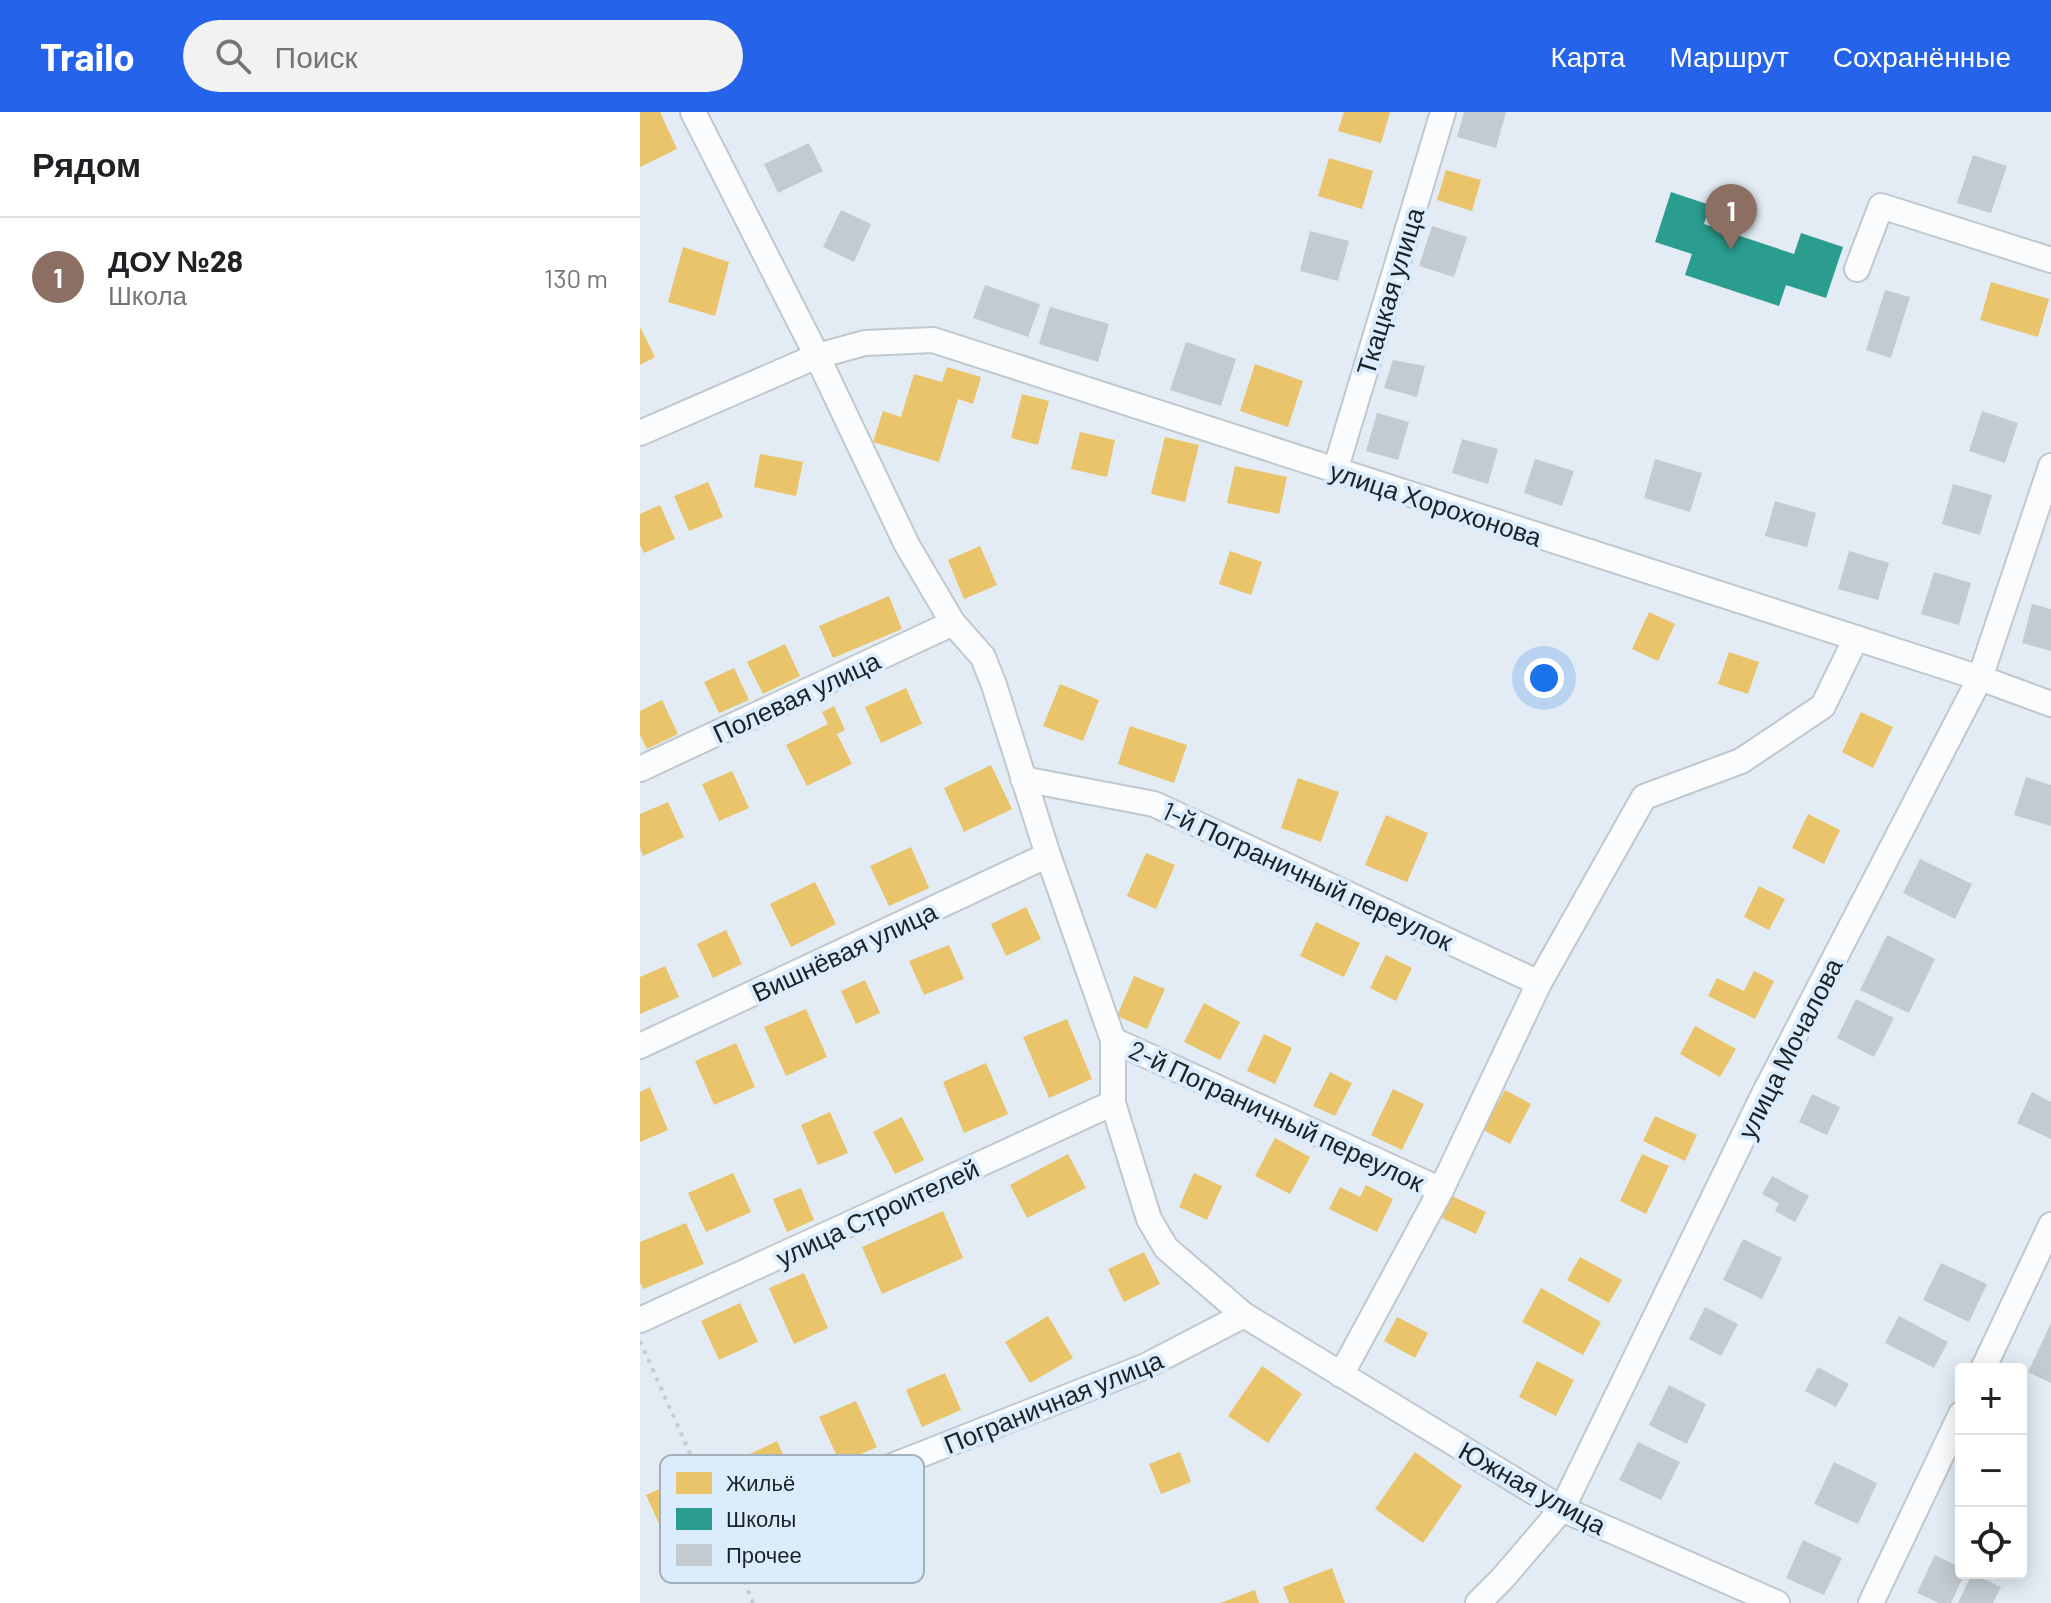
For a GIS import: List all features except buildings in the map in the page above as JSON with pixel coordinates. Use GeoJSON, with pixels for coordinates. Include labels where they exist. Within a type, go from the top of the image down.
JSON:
{"type":"FeatureCollection","features":[{"type":"Feature","properties":{"kind":"street","name":"Южная улица"},"geometry":{"type":"LineString","coordinates":[[693,112],[817,356],[907,545],[953,623],[983,657],[1113,1040],[1113,1103],[1149,1219],[1166,1248],[1244,1315],[1562,1509],[1777,1603]]}},
{"type":"Feature","properties":{"kind":"street","name":"Ткацкая улица"},"geometry":{"type":"LineString","coordinates":[[1335,471],[1443,112]]}},
{"type":"Feature","properties":{"kind":"street"},"geometry":{"type":"LineString","coordinates":[[1857,269],[1881,206],[2051,260]]}},
{"type":"Feature","properties":{"kind":"street","name":"улица Хорохонова"},"geometry":{"type":"LineString","coordinates":[[640,433],[817,356],[865,343],[933,340],[1980,678],[2051,704]]}},
{"type":"Feature","properties":{"kind":"street","name":"улица Мочалова"},"geometry":{"type":"LineString","coordinates":[[1478,1603],[1562,1509],[1764,1094],[1980,678],[2051,466]]}},
{"type":"Feature","properties":{"kind":"street","name":"Полевая улица"},"geometry":{"type":"LineString","coordinates":[[640,769],[953,623]]}},
{"type":"Feature","properties":{"kind":"street"},"geometry":{"type":"LineString","coordinates":[[1341,1375],[1441,1190],[1539,983],[1644,797],[1741,761],[1823,706],[1856,638]]}},
{"type":"Feature","properties":{"kind":"street","name":"1-й Пограничный переулок"},"geometry":{"type":"LineString","coordinates":[[1023,779],[1154,804],[1539,983]]}},
{"type":"Feature","properties":{"kind":"street","name":"Вишнёвая улица"},"geometry":{"type":"LineString","coordinates":[[640,1046],[1048,855]]}},
{"type":"Feature","properties":{"kind":"street","name":"2-й Пограничный переулок"},"geometry":{"type":"LineString","coordinates":[[1113,1040],[1441,1190]]}},
{"type":"Feature","properties":{"kind":"street","name":"улица Строителей"},"geometry":{"type":"LineString","coordinates":[[640,1320],[1113,1103]]}},
{"type":"Feature","properties":{"kind":"street"},"geometry":{"type":"LineString","coordinates":[[1986,1363],[2051,1225]]}},
{"type":"Feature","properties":{"kind":"street","name":"Пограничная улица"},"geometry":{"type":"LineString","coordinates":[[920,1455],[1146,1366],[1244,1315]]}},
{"type":"Feature","properties":{"kind":"street"},"geometry":{"type":"LineString","coordinates":[[1871,1603],[1955,1427]]}},
{"type":"Feature","properties":{"kind":"path"},"geometry":{"type":"LineString","coordinates":[[640,1340],[691,1455]]}},
{"type":"Feature","properties":{"kind":"path"},"geometry":{"type":"LineString","coordinates":[[745,1583],[753,1603]]}},
{"type":"Feature","properties":{"kind":"place","name":"ДОУ №28"},"geometry":{"type":"Point","coordinates":[1731,250]}}]}
